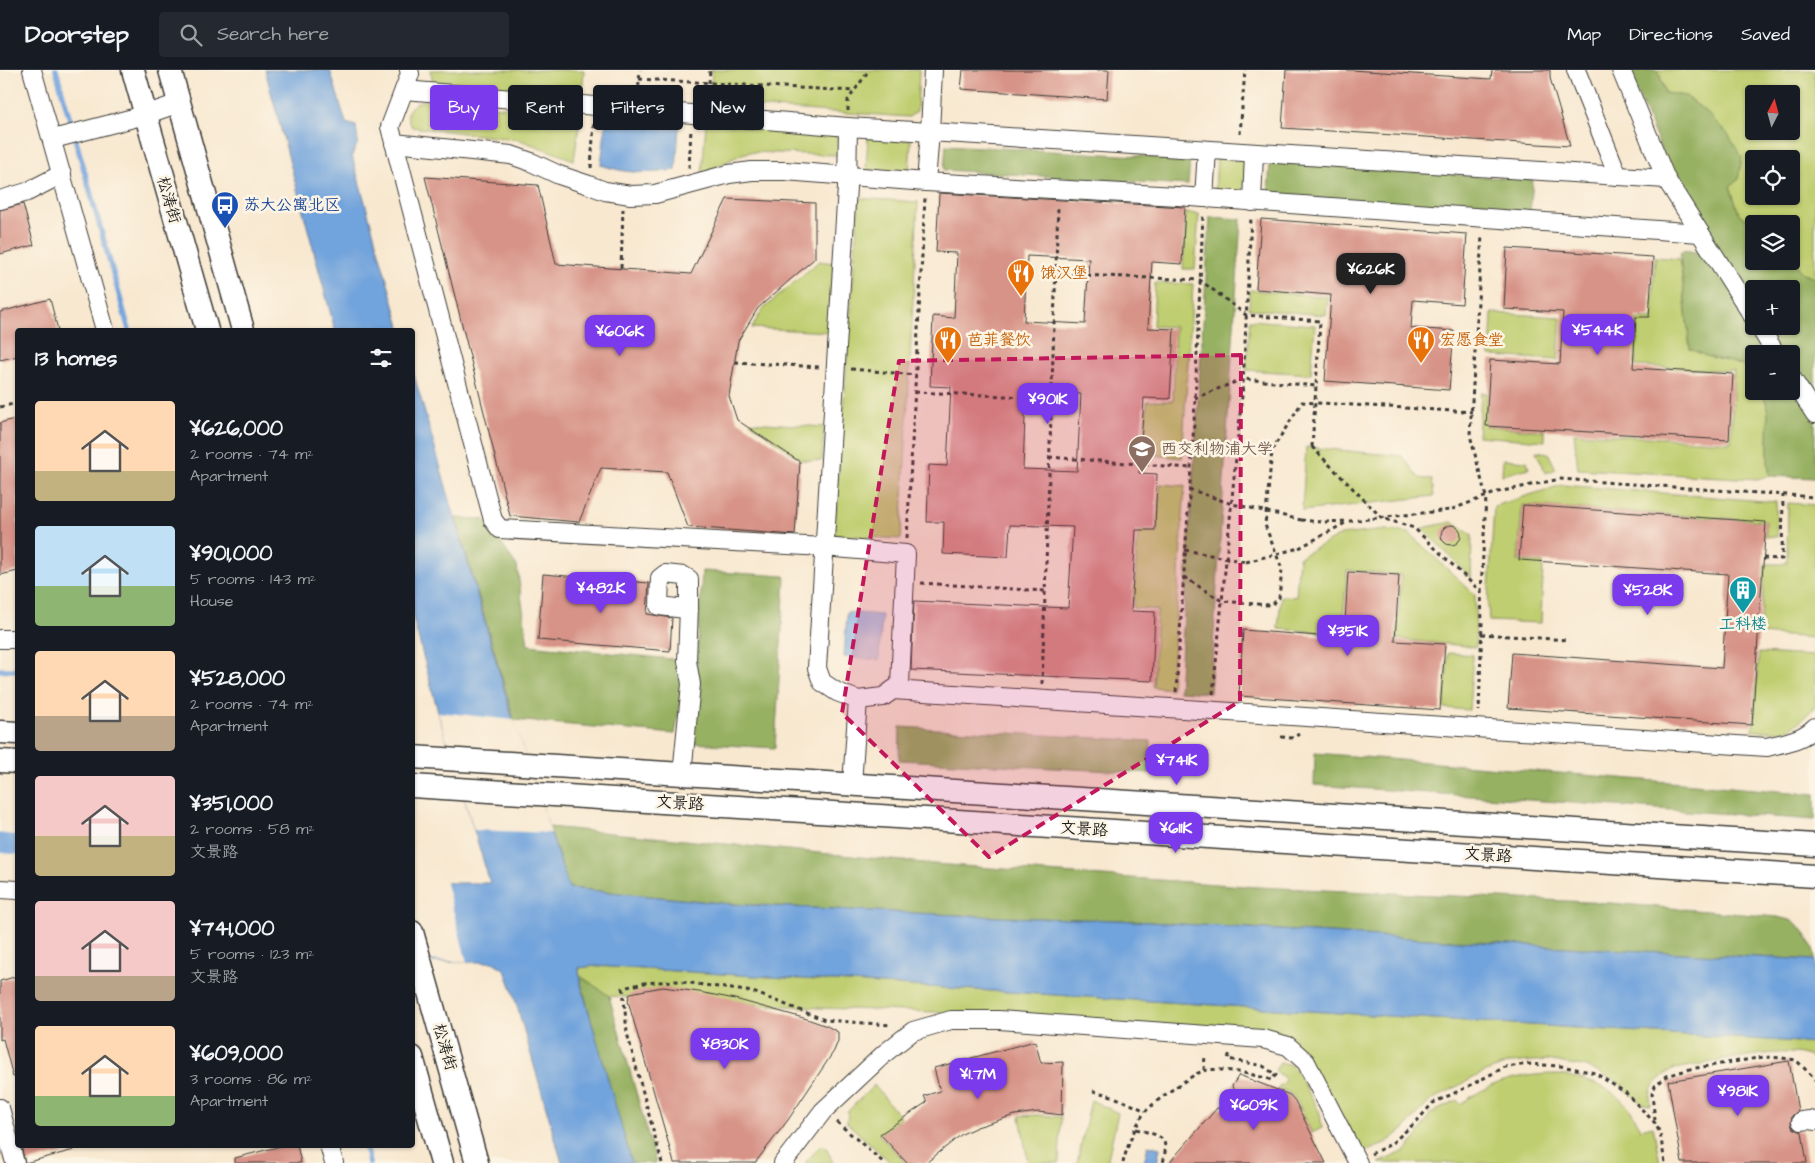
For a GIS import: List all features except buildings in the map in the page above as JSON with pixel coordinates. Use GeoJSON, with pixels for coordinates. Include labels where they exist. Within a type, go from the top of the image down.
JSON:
{"type":"FeatureCollection","features":[{"type":"Feature","properties":{"kind":"main road","name":"松涛街"},"geometry":{"type":"LineString","coordinates":[[133,70],[206,328]]}},
{"type":"Feature","properties":{"kind":"main road"},"geometry":{"type":"LineString","coordinates":[[170,70],[242,328]]}},
{"type":"Feature","properties":{"kind":"main road"},"geometry":{"type":"LineString","coordinates":[[0,732],[15,733]]}},
{"type":"Feature","properties":{"kind":"main road","name":"文景路"},"geometry":{"type":"LineString","coordinates":[[415,757],[1815,845]]}},
{"type":"Feature","properties":{"kind":"main road"},"geometry":{"type":"LineString","coordinates":[[0,761],[15,762]]}},
{"type":"Feature","properties":{"kind":"main road","name":"文景路"},"geometry":{"type":"LineString","coordinates":[[415,786],[1815,876]]}},
{"type":"Feature","properties":{"kind":"main road","name":"松涛街"},"geometry":{"type":"LineString","coordinates":[[415,943],[477,1163]]}},
{"type":"Feature","properties":{"kind":"main road","name":"松涛街"},"geometry":{"type":"LineString","coordinates":[[415,1067],[442,1163]]}},
{"type":"Feature","properties":{"kind":"lane"},"geometry":{"type":"LineString","coordinates":[[32,70],[104,328]]}},
{"type":"Feature","properties":{"kind":"lane"},"geometry":{"type":"LineString","coordinates":[[409,70],[410,74],[390,127],[493,520],[500,529],[824,547],[906,554],[900,685],[883,697],[858,700],[837,692],[822,682],[817,668],[824,547],[847,176],[848,127]]}},
{"type":"Feature","properties":{"kind":"lane"},"geometry":{"type":"LineString","coordinates":[[926,182],[933,70]]}},
{"type":"Feature","properties":{"kind":"lane"},"geometry":{"type":"LineString","coordinates":[[1576,70],[1618,176]]}},
{"type":"Feature","properties":{"kind":"lane"},"geometry":{"type":"LineString","coordinates":[[1621,70],[1666,179],[1745,304]]}},
{"type":"Feature","properties":{"kind":"lane"},"geometry":{"type":"LineString","coordinates":[[404,90],[593,106]]}},
{"type":"Feature","properties":{"kind":"lane"},"geometry":{"type":"LineString","coordinates":[[52,139],[145,115],[179,103]]}},
{"type":"Feature","properties":{"kind":"lane"},"geometry":{"type":"LineString","coordinates":[[683,113],[848,127],[1666,179]]}},
{"type":"Feature","properties":{"kind":"lane"},"geometry":{"type":"LineString","coordinates":[[394,143],[511,155],[606,191],[624,194],[655,194],[729,174],[752,171],[785,171],[1700,233]]}},
{"type":"Feature","properties":{"kind":"lane"},"geometry":{"type":"LineString","coordinates":[[1204,198],[1207,150]]}},
{"type":"Feature","properties":{"kind":"lane"},"geometry":{"type":"LineString","coordinates":[[1246,152],[1252,202]]}},
{"type":"Feature","properties":{"kind":"lane"},"geometry":{"type":"LineString","coordinates":[[0,200],[27,192],[62,174]]}},
{"type":"Feature","properties":{"kind":"lane"},"geometry":{"type":"LineString","coordinates":[[1800,391],[1815,414]]}},
{"type":"Feature","properties":{"kind":"lane"},"geometry":{"type":"LineString","coordinates":[[682,774],[690,684],[687,661],[688,607]]}},
{"type":"Feature","properties":{"kind":"lane"},"geometry":{"type":"LineString","coordinates":[[0,639],[15,639]]}},
{"type":"Feature","properties":{"kind":"lane"},"geometry":{"type":"LineString","coordinates":[[893,690],[1767,747],[1791,742],[1815,727]]}},
{"type":"Feature","properties":{"kind":"lane"},"geometry":{"type":"LineString","coordinates":[[852,784],[858,700]]}},
{"type":"Feature","properties":{"kind":"lane"},"geometry":{"type":"LineString","coordinates":[[0,889],[15,890]]}},
{"type":"Feature","properties":{"kind":"lane"},"geometry":{"type":"LineString","coordinates":[[783,1163],[823,1111],[884,1053],[913,1031],[951,1020],[999,1020],[1263,1039],[1288,1046],[1306,1062],[1357,1162]]}},
{"type":"Feature","properties":{"kind":"lane"},"geometry":{"type":"LineString","coordinates":[[0,1108],[15,1163]]}},
{"type":"Feature","properties":{"kind":"lane"},"geometry":{"type":"LineString","coordinates":[[330,1148],[334,1163]]}},
{"type":"Feature","properties":{"kind":"path"},"geometry":{"type":"LineString","coordinates":[[639,85],[640,70]]}},
{"type":"Feature","properties":{"kind":"path"},"geometry":{"type":"LineString","coordinates":[[709,83],[710,70]]}},
{"type":"Feature","properties":{"kind":"path"},"geometry":{"type":"LineString","coordinates":[[848,127],[848,100],[869,70]]}},
{"type":"Feature","properties":{"kind":"path"},"geometry":{"type":"LineString","coordinates":[[1245,70],[1246,152]]}},
{"type":"Feature","properties":{"kind":"path"},"geometry":{"type":"LineString","coordinates":[[639,79],[854,91]]}},
{"type":"Feature","properties":{"kind":"path"},"geometry":{"type":"LineString","coordinates":[[688,186],[692,114]]}},
{"type":"Feature","properties":{"kind":"path"},"geometry":{"type":"LineString","coordinates":[[589,185],[593,130]]}},
{"type":"Feature","properties":{"kind":"path"},"geometry":{"type":"LineString","coordinates":[[906,554],[926,182]]}},
{"type":"Feature","properties":{"kind":"path"},"geometry":{"type":"LineString","coordinates":[[1042,700],[1058,190]]}},
{"type":"Feature","properties":{"kind":"path"},"geometry":{"type":"LineString","coordinates":[[621,268],[624,194]]}},
{"type":"Feature","properties":{"kind":"path"},"geometry":{"type":"LineString","coordinates":[[1175,708],[1190,488],[1204,198]]}},
{"type":"Feature","properties":{"kind":"path"},"geometry":{"type":"LineString","coordinates":[[1211,711],[1243,379],[1252,202]]}},
{"type":"Feature","properties":{"kind":"path"},"geometry":{"type":"LineString","coordinates":[[1478,728],[1481,592],[1486,497],[1470,435],[1483,218]]}},
{"type":"Feature","properties":{"kind":"path"},"geometry":{"type":"LineString","coordinates":[[1056,274],[1200,280],[1246,315],[1320,321],[1312,447],[1382,518],[1414,528],[1481,592]]}},
{"type":"Feature","properties":{"kind":"path"},"geometry":{"type":"LineString","coordinates":[[735,362],[916,375]]}},
{"type":"Feature","properties":{"kind":"path"},"geometry":{"type":"LineString","coordinates":[[1195,398],[1243,379],[1316,386]]}},
{"type":"Feature","properties":{"kind":"path"},"geometry":{"type":"LineString","coordinates":[[915,392],[1051,398]]}},
{"type":"Feature","properties":{"kind":"path"},"geometry":{"type":"LineString","coordinates":[[1184,576],[1222,601],[1267,605],[1274,603],[1279,598],[1282,569],[1265,525],[1272,450],[1302,402],[1472,412]]}},
{"type":"Feature","properties":{"kind":"path"},"geometry":{"type":"LineString","coordinates":[[0,407],[15,404]]}},
{"type":"Feature","properties":{"kind":"path"},"geometry":{"type":"LineString","coordinates":[[1049,457],[1191,468]]}},
{"type":"Feature","properties":{"kind":"path"},"geometry":{"type":"LineString","coordinates":[[1190,488],[1232,504],[1301,520],[1322,522],[1350,521],[1450,510],[1498,492],[1560,479],[1815,497]]}},
{"type":"Feature","properties":{"kind":"path"},"geometry":{"type":"LineString","coordinates":[[1763,558],[1782,559],[1783,495]]}},
{"type":"Feature","properties":{"kind":"path"},"geometry":{"type":"LineString","coordinates":[[1185,550],[1246,562],[1300,548],[1350,521]]}},
{"type":"Feature","properties":{"kind":"path"},"geometry":{"type":"LineString","coordinates":[[906,582],[1045,591]]}},
{"type":"Feature","properties":{"kind":"path"},"geometry":{"type":"LineString","coordinates":[[1481,634],[1568,640]]}},
{"type":"Feature","properties":{"kind":"path"},"geometry":{"type":"LineString","coordinates":[[662,1163],[627,1033],[623,988],[644,983],[685,982],[753,992],[825,1020],[924,1028]]}},
{"type":"Feature","properties":{"kind":"path"},"geometry":{"type":"LineString","coordinates":[[1123,1163],[1125,1150],[1146,1111],[1178,1085],[1204,1070],[1251,1073],[1271,1080],[1276,1074],[1263,1066],[1228,1059],[1235,1037]]}},
{"type":"Feature","properties":{"kind":"path"},"geometry":{"type":"LineString","coordinates":[[1204,1070],[1205,1055]]}},
{"type":"Feature","properties":{"kind":"path"},"geometry":{"type":"LineString","coordinates":[[1655,1123],[1652,1094],[1656,1086],[1668,1076],[1690,1069],[1764,1057],[1782,1058],[1796,1060],[1815,1081]]}},
{"type":"Feature","properties":{"kind":"path"},"geometry":{"type":"LineString","coordinates":[[1357,1162],[1391,1144],[1417,1121],[1433,1103],[1504,1067],[1529,1064],[1561,1066],[1595,1073],[1626,1093],[1655,1123],[1660,1133],[1665,1163]]}},
{"type":"Feature","properties":{"kind":"path"},"geometry":{"type":"LineString","coordinates":[[1093,1091],[1112,1096],[1146,1111]]}},
{"type":"Feature","properties":{"kind":"path"},"geometry":{"type":"LineString","coordinates":[[823,1111],[884,1163]]}},
{"type":"Feature","properties":{"kind":"path"},"geometry":{"type":"LineString","coordinates":[[1136,1129],[1159,1136],[1165,1141],[1167,1149],[1163,1163]]}},
{"type":"Feature","properties":{"kind":"highlighted area"},"geometry":{"type":"Polygon","coordinates":[[[1241,355],[1240,701],[989,857],[842,713],[899,361],[1241,355]]]}},
{"type":"Feature","properties":{"kind":"green space"},"geometry":{"type":"Polygon","coordinates":[[[430,70],[584,70],[583,85],[508,85],[508,89],[498,88],[498,85],[433,82],[430,70]]]}},
{"type":"Feature","properties":{"kind":"green space"},"geometry":{"type":"Polygon","coordinates":[[[712,70],[919,70],[917,111],[909,117],[764,108],[764,85],[711,85],[712,70]]]}},
{"type":"Feature","properties":{"kind":"green space"},"geometry":{"type":"Polygon","coordinates":[[[1628,70],[1658,70],[1665,93],[1685,96],[1705,111],[1728,134],[1742,158],[1738,180],[1730,186],[1739,214],[1745,219],[1745,270],[1800,270],[1815,277],[1815,478],[1770,476],[1768,459],[1768,415],[1765,400],[1800,400],[1800,345],[1745,345],[1745,368],[1690,349],[1680,254],[1683,250],[1708,254],[1672,176],[1628,70]]]}},
{"type":"Feature","properties":{"kind":"green space"},"geometry":{"type":"Polygon","coordinates":[[[1658,70],[1815,70],[1815,277],[1800,270],[1800,215],[1745,215],[1745,219],[1739,214],[1730,186],[1728,134],[1705,111],[1685,96],[1665,93],[1658,70]]]}},
{"type":"Feature","properties":{"kind":"green space"},"geometry":{"type":"Polygon","coordinates":[[[421,101],[430,102],[430,129],[412,127],[408,119],[408,111],[421,101]]]}},
{"type":"Feature","properties":{"kind":"green space"},"geometry":{"type":"Polygon","coordinates":[[[498,107],[508,108],[508,130],[578,130],[574,160],[520,140],[437,130],[498,130],[498,107]]]}},
{"type":"Feature","properties":{"kind":"green space"},"geometry":{"type":"Polygon","coordinates":[[[764,128],[836,134],[841,141],[840,152],[836,155],[750,152],[742,154],[702,174],[705,130],[764,130],[764,128]]]}},
{"type":"Feature","properties":{"kind":"green space"},"geometry":{"type":"Polygon","coordinates":[[[868,137],[911,140],[909,173],[866,170],[868,137]]]}},
{"type":"Feature","properties":{"kind":"green space"},"geometry":{"type":"Polygon","coordinates":[[[946,145],[1190,159],[1188,185],[944,170],[946,145]]]}},
{"type":"Feature","properties":{"kind":"green space"},"geometry":{"type":"Polygon","coordinates":[[[1217,158],[1248,160],[1247,194],[1215,192],[1217,158]]]}},
{"type":"Feature","properties":{"kind":"green space"},"geometry":{"type":"Polygon","coordinates":[[[1270,162],[1533,180],[1530,213],[1268,195],[1270,162]]]}},
{"type":"Feature","properties":{"kind":"green space"},"geometry":{"type":"Polygon","coordinates":[[[859,198],[918,202],[901,539],[834,535],[859,198]]]}},
{"type":"Feature","properties":{"kind":"green space"},"geometry":{"type":"Polygon","coordinates":[[[1186,213],[1199,214],[1195,269],[1183,269],[1186,213]]]}},
{"type":"Feature","properties":{"kind":"green space"},"geometry":{"type":"Polygon","coordinates":[[[1210,217],[1241,219],[1210,693],[1179,691],[1210,217]]]}},
{"type":"Feature","properties":{"kind":"green space"},"geometry":{"type":"Polygon","coordinates":[[[1655,257],[1680,259],[1690,349],[1709,357],[1743,366],[1745,368],[1745,400],[1765,400],[1768,415],[1770,476],[1757,479],[1578,469],[1574,433],[1731,442],[1734,371],[1635,366],[1637,319],[1652,319],[1655,257]]]}},
{"type":"Feature","properties":{"kind":"green space"},"geometry":{"type":"Polygon","coordinates":[[[819,261],[834,263],[830,332],[752,328],[762,310],[819,261]]]}},
{"type":"Feature","properties":{"kind":"green space"},"geometry":{"type":"Polygon","coordinates":[[[1155,283],[1193,284],[1182,458],[1143,454],[1147,401],[1173,401],[1175,327],[1153,326],[1155,283]]]}},
{"type":"Feature","properties":{"kind":"green space"},"geometry":{"type":"Polygon","coordinates":[[[1250,290],[1328,297],[1326,315],[1249,309],[1250,290]]]}},
{"type":"Feature","properties":{"kind":"green space"},"geometry":{"type":"Polygon","coordinates":[[[1492,313],[1561,317],[1558,360],[1490,356],[1492,313]]]}},
{"type":"Feature","properties":{"kind":"green space"},"geometry":{"type":"Polygon","coordinates":[[[1250,320],[1315,325],[1311,374],[1246,370],[1250,320]]]}},
{"type":"Feature","properties":{"kind":"green space"},"geometry":{"type":"Polygon","coordinates":[[[1481,393],[1487,393],[1485,426],[1545,431],[1545,441],[1478,436],[1481,393]]]}},
{"type":"Feature","properties":{"kind":"green space"},"geometry":{"type":"Polygon","coordinates":[[[750,422],[824,427],[822,461],[801,460],[750,422]]]}},
{"type":"Feature","properties":{"kind":"green space"},"geometry":{"type":"Polygon","coordinates":[[[1306,447],[1402,456],[1419,478],[1432,480],[1434,496],[1302,511],[1306,447]]]}},
{"type":"Feature","properties":{"kind":"green space"},"geometry":{"type":"Polygon","coordinates":[[[1536,451],[1548,453],[1556,469],[1546,473],[1536,451]]]}},
{"type":"Feature","properties":{"kind":"green space"},"geometry":{"type":"Polygon","coordinates":[[[1503,459],[1527,461],[1529,468],[1502,475],[1503,459]]]}},
{"type":"Feature","properties":{"kind":"green space"},"geometry":{"type":"Polygon","coordinates":[[[1160,484],[1185,486],[1171,689],[1153,687],[1157,610],[1133,608],[1138,531],[1157,532],[1160,484]]]}},
{"type":"Feature","properties":{"kind":"green space"},"geometry":{"type":"Polygon","coordinates":[[[1562,485],[1776,502],[1777,537],[1766,536],[1766,521],[1522,505],[1518,561],[1543,563],[1541,623],[1489,621],[1488,606],[1494,506],[1562,485]]]}},
{"type":"Feature","properties":{"kind":"green space"},"geometry":{"type":"Polygon","coordinates":[[[1788,503],[1815,505],[1815,638],[1760,634],[1765,564],[1782,564],[1787,562],[1788,503]]]}},
{"type":"Feature","properties":{"kind":"green space"},"geometry":{"type":"Polygon","coordinates":[[[456,518],[484,519],[517,566],[528,645],[672,659],[680,666],[685,677],[675,734],[514,720],[456,518]]]}},
{"type":"Feature","properties":{"kind":"green space"},"geometry":{"type":"Polygon","coordinates":[[[1452,522],[1472,535],[1471,578],[1422,528],[1452,522]]]}},
{"type":"Feature","properties":{"kind":"green space"},"geometry":{"type":"Polygon","coordinates":[[[1386,530],[1409,533],[1475,595],[1476,647],[1397,639],[1401,575],[1347,570],[1342,634],[1278,629],[1281,596],[1296,597],[1299,557],[1341,535],[1386,530]]]}},
{"type":"Feature","properties":{"kind":"green space"},"geometry":{"type":"Polygon","coordinates":[[[702,571],[785,576],[775,748],[692,743],[702,571]]]}},
{"type":"Feature","properties":{"kind":"green space"},"geometry":{"type":"Polygon","coordinates":[[[1448,653],[1473,655],[1469,710],[1444,708],[1448,653]]]}},
{"type":"Feature","properties":{"kind":"green space"},"geometry":{"type":"Polygon","coordinates":[[[1759,653],[1815,656],[1815,707],[1799,722],[1788,729],[1782,731],[1753,731],[1759,653]]]}},
{"type":"Feature","properties":{"kind":"green space"},"geometry":{"type":"Polygon","coordinates":[[[900,727],[1151,741],[1150,773],[899,760],[900,727]]]}},
{"type":"Feature","properties":{"kind":"green space"},"geometry":{"type":"Polygon","coordinates":[[[1315,753],[1815,794],[1815,820],[1314,785],[1315,753]]]}},
{"type":"Feature","properties":{"kind":"green space"},"geometry":{"type":"Polygon","coordinates":[[[549,827],[934,864],[1258,887],[1610,903],[1778,917],[1793,922],[1800,927],[1812,946],[1815,960],[1526,945],[1116,920],[997,917],[730,904],[569,888],[549,827]]]}},
{"type":"Feature","properties":{"kind":"green space"},"geometry":{"type":"Polygon","coordinates":[[[596,966],[1815,1043],[1815,1064],[1807,1056],[1796,1053],[1780,1053],[1742,1057],[1674,1069],[1655,1083],[1650,1098],[1651,1105],[1642,1104],[1616,1081],[1587,1067],[1546,1060],[1510,1063],[1483,1073],[1431,1100],[1404,1129],[1385,1144],[1364,1152],[1293,1042],[1020,1015],[820,1008],[609,996],[579,975],[579,968],[596,966]]]}},
{"type":"Feature","properties":{"kind":"green space"},"geometry":{"type":"Polygon","coordinates":[[[579,975],[609,996],[656,1163],[630,1163],[579,975]]]}},
{"type":"Feature","properties":{"kind":"green space"},"geometry":{"type":"Polygon","coordinates":[[[1281,1062],[1291,1065],[1296,1070],[1320,1113],[1322,1128],[1312,1133],[1297,1101],[1290,1093],[1278,1088],[1286,1080],[1275,1070],[1281,1062]]]}},
{"type":"Feature","properties":{"kind":"green space"},"geometry":{"type":"Polygon","coordinates":[[[1552,1074],[1593,1083],[1616,1095],[1634,1115],[1640,1129],[1653,1126],[1660,1163],[1379,1163],[1407,1150],[1430,1114],[1457,1100],[1460,1104],[1503,1081],[1525,1076],[1552,1074]]]}},
{"type":"Feature","properties":{"kind":"green space"},"geometry":{"type":"Polygon","coordinates":[[[874,1085],[901,1118],[879,1135],[906,1163],[891,1163],[847,1123],[848,1111],[874,1085]]]}},
{"type":"Feature","properties":{"kind":"green space"},"geometry":{"type":"Polygon","coordinates":[[[1091,1100],[1118,1113],[1107,1163],[1077,1163],[1091,1100]]]}},
{"type":"Feature","properties":{"kind":"green space"},"geometry":{"type":"Polygon","coordinates":[[[1020,1116],[1061,1117],[1059,1163],[1028,1163],[1020,1116]]]}},
{"type":"Feature","properties":{"kind":"green space"},"geometry":{"type":"Polygon","coordinates":[[[821,1145],[826,1147],[833,1163],[805,1163],[821,1145]]]}},
{"type":"Feature","properties":{"kind":"water"},"geometry":{"type":"Polygon","coordinates":[[[265,70],[330,70],[346,123],[356,126],[358,142],[352,156],[400,328],[334,328],[265,70]]]}},
{"type":"Feature","properties":{"kind":"water"},"geometry":{"type":"Polygon","coordinates":[[[605,130],[679,130],[676,170],[638,172],[601,165],[605,130]]]}},
{"type":"Feature","properties":{"kind":"water"},"geometry":{"type":"Polygon","coordinates":[[[415,378],[511,713],[569,888],[730,904],[997,917],[1116,920],[1526,945],[1815,960],[1815,1043],[596,966],[579,968],[580,981],[632,1163],[562,1163],[505,970],[493,962],[415,962],[415,878],[452,883],[490,883],[438,712],[415,626],[415,378]]]}},
{"type":"Feature","properties":{"kind":"water"},"geometry":{"type":"Polygon","coordinates":[[[847,612],[882,615],[879,660],[844,657],[847,612]]]}},
{"type":"Feature","properties":{"kind":"water"},"geometry":{"type":"Polygon","coordinates":[[[1148,1145],[1160,1148],[1157,1163],[1144,1163],[1148,1145]]]}},
{"type":"Feature","properties":{"kind":"pier"},"geometry":{"type":"Polygon","coordinates":[[[438,712],[514,720],[551,833],[474,830],[438,712]]]}},
{"type":"Feature","properties":{"kind":"pier"},"geometry":{"type":"Polygon","coordinates":[[[415,876],[445,880],[467,962],[415,959],[415,876]]]}},
{"type":"Feature","properties":{"kind":"waterway"},"geometry":{"type":"LineString","coordinates":[[56,70],[128,328]]}},
{"type":"Feature","properties":{"kind":"waterway"},"geometry":{"type":"LineString","coordinates":[[0,670],[15,670]]}},
{"type":"Feature","properties":{"kind":"waterway"},"geometry":{"type":"LineString","coordinates":[[0,843],[15,845]]}},
{"type":"Feature","properties":{"kind":"waterway"},"geometry":{"type":"LineString","coordinates":[[366,1148],[369,1163]]}},
{"type":"Feature","properties":{"kind":"place","name":"苏大公寓北区"},"geometry":{"type":"Point","coordinates":[225,229]}},
{"type":"Feature","properties":{"kind":"place","name":"饿汉堡"},"geometry":{"type":"Point","coordinates":[1021,297]}},
{"type":"Feature","properties":{"kind":"place","name":"芭菲餐饮"},"geometry":{"type":"Point","coordinates":[948,364]}},
{"type":"Feature","properties":{"kind":"place","name":"宏愿食堂"},"geometry":{"type":"Point","coordinates":[1421,364]}},
{"type":"Feature","properties":{"kind":"place","name":"西交利物浦大学"},"geometry":{"type":"Point","coordinates":[1142,473]}},
{"type":"Feature","properties":{"kind":"place","name":"工科楼"},"geometry":{"type":"Point","coordinates":[1743,614]}}]}
